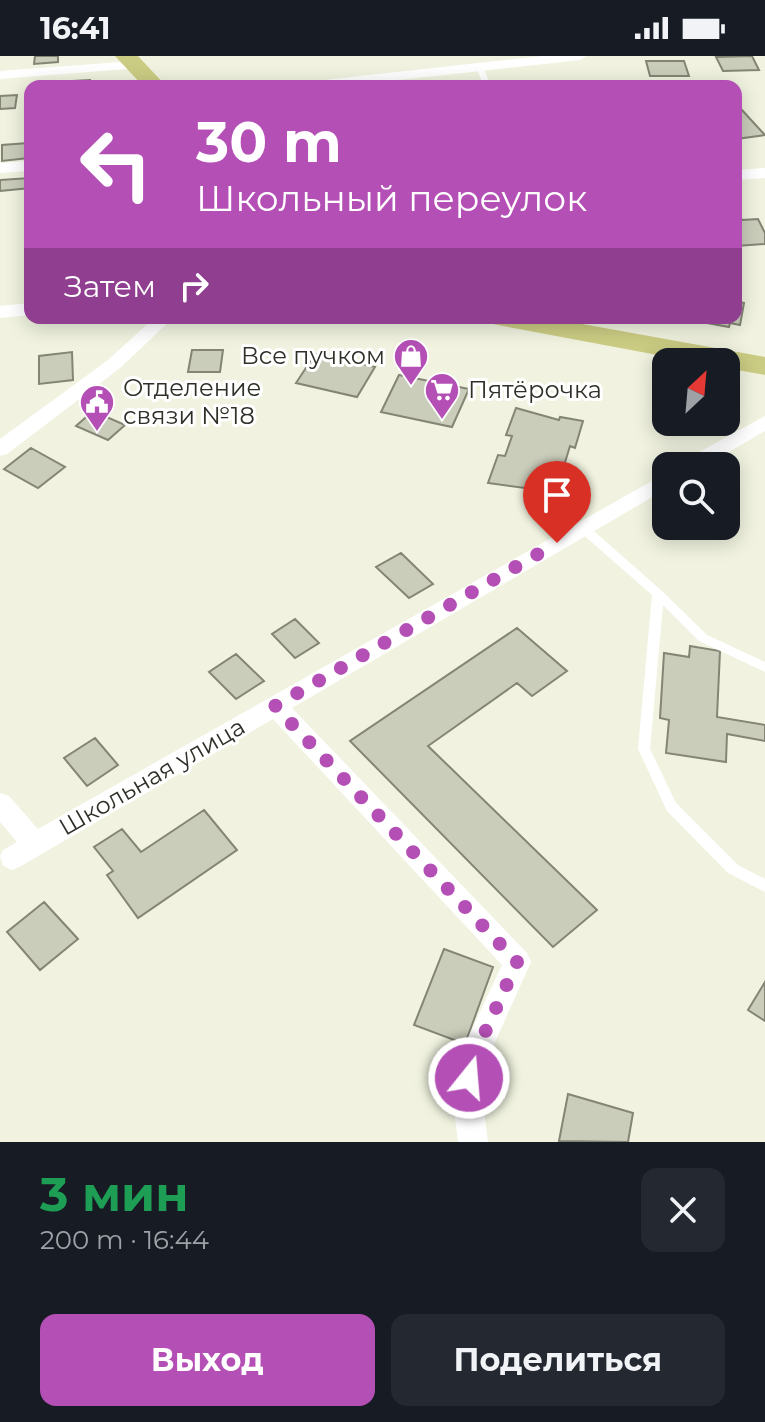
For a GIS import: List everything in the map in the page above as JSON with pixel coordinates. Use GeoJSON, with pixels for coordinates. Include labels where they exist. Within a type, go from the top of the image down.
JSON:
{"type":"FeatureCollection","features":[{"type":"Feature","properties":{"kind":"main road"},"geometry":{"type":"LineString","coordinates":[[130,60],[149,80]]}},
{"type":"Feature","properties":{"kind":"main road"},"geometry":{"type":"LineString","coordinates":[[536,324],[765,366]]}},
{"type":"Feature","properties":{"kind":"street"},"geometry":{"type":"LineString","coordinates":[[361,80],[580,56]]}},
{"type":"Feature","properties":{"kind":"street"},"geometry":{"type":"LineString","coordinates":[[0,75],[130,60]]}},
{"type":"Feature","properties":{"kind":"street"},"geometry":{"type":"LineString","coordinates":[[0,168],[24,166]]}},
{"type":"Feature","properties":{"kind":"street"},"geometry":{"type":"LineString","coordinates":[[742,175],[765,173]]}},
{"type":"Feature","properties":{"kind":"street"},"geometry":{"type":"LineString","coordinates":[[0,312],[24,310]]}},
{"type":"Feature","properties":{"kind":"street"},"geometry":{"type":"LineString","coordinates":[[0,449],[114,364],[157,324]]}},
{"type":"Feature","properties":{"kind":"street"},"geometry":{"type":"LineString","coordinates":[[714,452],[765,422]]}},
{"type":"Feature","properties":{"kind":"street","name":"Школьная улица"},"geometry":{"type":"LineString","coordinates":[[12,858],[652,488]]}},
{"type":"Feature","properties":{"kind":"street"},"geometry":{"type":"LineString","coordinates":[[275,706],[517,962],[472,1061],[467,1095],[473,1142]]}},
{"type":"Feature","properties":{"kind":"street"},"geometry":{"type":"LineString","coordinates":[[0,804],[36,845]]}},
{"type":"Feature","properties":{"kind":"lane"},"geometry":{"type":"LineString","coordinates":[[480,67],[485,80]]}},
{"type":"Feature","properties":{"kind":"lane"},"geometry":{"type":"LineString","coordinates":[[583,528],[703,638],[765,667]]}},
{"type":"Feature","properties":{"kind":"lane"},"geometry":{"type":"LineString","coordinates":[[658,594],[644,749],[671,807],[733,869],[765,886]]}},
{"type":"Feature","properties":{"kind":"building"},"geometry":{"type":"Polygon","coordinates":[[[35,56],[58,56],[58,62],[34,64],[35,56]]]}},
{"type":"Feature","properties":{"kind":"building"},"geometry":{"type":"Polygon","coordinates":[[[752,56],[759,70],[723,71],[716,57],[752,56]]]}},
{"type":"Feature","properties":{"kind":"building"},"geometry":{"type":"Polygon","coordinates":[[[646,61],[684,61],[689,76],[650,76],[646,61]]]}},
{"type":"Feature","properties":{"kind":"building"},"geometry":{"type":"Polygon","coordinates":[[[17,95],[15,108],[0,109],[0,96],[17,95]]]}},
{"type":"Feature","properties":{"kind":"building"},"geometry":{"type":"Polygon","coordinates":[[[742,110],[765,135],[742,138],[742,110]]]}},
{"type":"Feature","properties":{"kind":"building"},"geometry":{"type":"Polygon","coordinates":[[[24,143],[24,158],[2,161],[2,145],[24,143]]]}},
{"type":"Feature","properties":{"kind":"building"},"geometry":{"type":"Polygon","coordinates":[[[24,178],[24,189],[0,191],[0,180],[24,178]]]}},
{"type":"Feature","properties":{"kind":"building"},"geometry":{"type":"Polygon","coordinates":[[[758,219],[765,233],[765,244],[742,246],[742,220],[758,219]]]}},
{"type":"Feature","properties":{"kind":"building"},"geometry":{"type":"Polygon","coordinates":[[[192,350],[223,350],[220,372],[188,372],[192,350]]]}},
{"type":"Feature","properties":{"kind":"building"},"geometry":{"type":"Polygon","coordinates":[[[72,352],[73,380],[39,384],[39,356],[72,352]]]}},
{"type":"Feature","properties":{"kind":"building"},"geometry":{"type":"Polygon","coordinates":[[[315,354],[375,367],[357,397],[296,383],[315,354]]]}},
{"type":"Feature","properties":{"kind":"building"},"geometry":{"type":"Polygon","coordinates":[[[399,375],[469,389],[452,427],[381,412],[399,375]]]}},
{"type":"Feature","properties":{"kind":"building"},"geometry":{"type":"Polygon","coordinates":[[[516,408],[559,420],[560,417],[583,421],[575,448],[570,446],[563,469],[568,470],[559,499],[532,493],[533,489],[488,483],[498,455],[505,456],[512,436],[506,435],[516,408]]]}},
{"type":"Feature","properties":{"kind":"building"},"geometry":{"type":"Polygon","coordinates":[[[93,411],[125,425],[108,440],[76,426],[93,411]]]}},
{"type":"Feature","properties":{"kind":"building"},"geometry":{"type":"Polygon","coordinates":[[[31,448],[65,467],[38,488],[4,469],[31,448]]]}},
{"type":"Feature","properties":{"kind":"building"},"geometry":{"type":"Polygon","coordinates":[[[401,553],[433,584],[409,598],[376,567],[401,553]]]}},
{"type":"Feature","properties":{"kind":"building"},"geometry":{"type":"Polygon","coordinates":[[[295,619],[319,643],[295,658],[272,634],[295,619]]]}},
{"type":"Feature","properties":{"kind":"building"},"geometry":{"type":"Polygon","coordinates":[[[517,628],[567,671],[532,696],[517,683],[428,746],[597,910],[553,947],[350,741],[517,628]]]}},
{"type":"Feature","properties":{"kind":"building"},"geometry":{"type":"Polygon","coordinates":[[[690,646],[720,651],[717,717],[765,725],[765,741],[727,734],[726,762],[666,753],[669,720],[660,718],[664,653],[689,657],[690,646]]]}},
{"type":"Feature","properties":{"kind":"building"},"geometry":{"type":"Polygon","coordinates":[[[236,654],[264,681],[236,699],[209,672],[236,654]]]}},
{"type":"Feature","properties":{"kind":"building"},"geometry":{"type":"Polygon","coordinates":[[[95,738],[118,765],[87,786],[64,758],[95,738]]]}},
{"type":"Feature","properties":{"kind":"building"},"geometry":{"type":"Polygon","coordinates":[[[204,810],[237,850],[138,918],[107,875],[113,871],[94,847],[122,829],[141,852],[204,810]]]}},
{"type":"Feature","properties":{"kind":"building"},"geometry":{"type":"Polygon","coordinates":[[[44,902],[78,939],[40,970],[7,932],[44,902]]]}},
{"type":"Feature","properties":{"kind":"building"},"geometry":{"type":"Polygon","coordinates":[[[444,949],[493,967],[465,1044],[414,1025],[444,949]]]}},
{"type":"Feature","properties":{"kind":"building"},"geometry":{"type":"Polygon","coordinates":[[[765,982],[765,1021],[748,1010],[765,982]]]}},
{"type":"Feature","properties":{"kind":"building"},"geometry":{"type":"Polygon","coordinates":[[[568,1094],[633,1113],[628,1142],[559,1141],[568,1094]]]}},
{"type":"Feature","properties":{"kind":"place","name":"Все пучком"},"geometry":{"type":"Point","coordinates":[411,387]}},
{"type":"Feature","properties":{"kind":"place","name":"Пятёрочка"},"geometry":{"type":"Point","coordinates":[442,421]}},
{"type":"Feature","properties":{"kind":"place","name":"Отделение связи №18"},"geometry":{"type":"Point","coordinates":[97,433]}},
{"type":"Feature","properties":{"kind":"route"},"geometry":{"type":"LineString","coordinates":[[469,1078],[472,1061],[517,962],[275,706],[557,543]]}}]}
